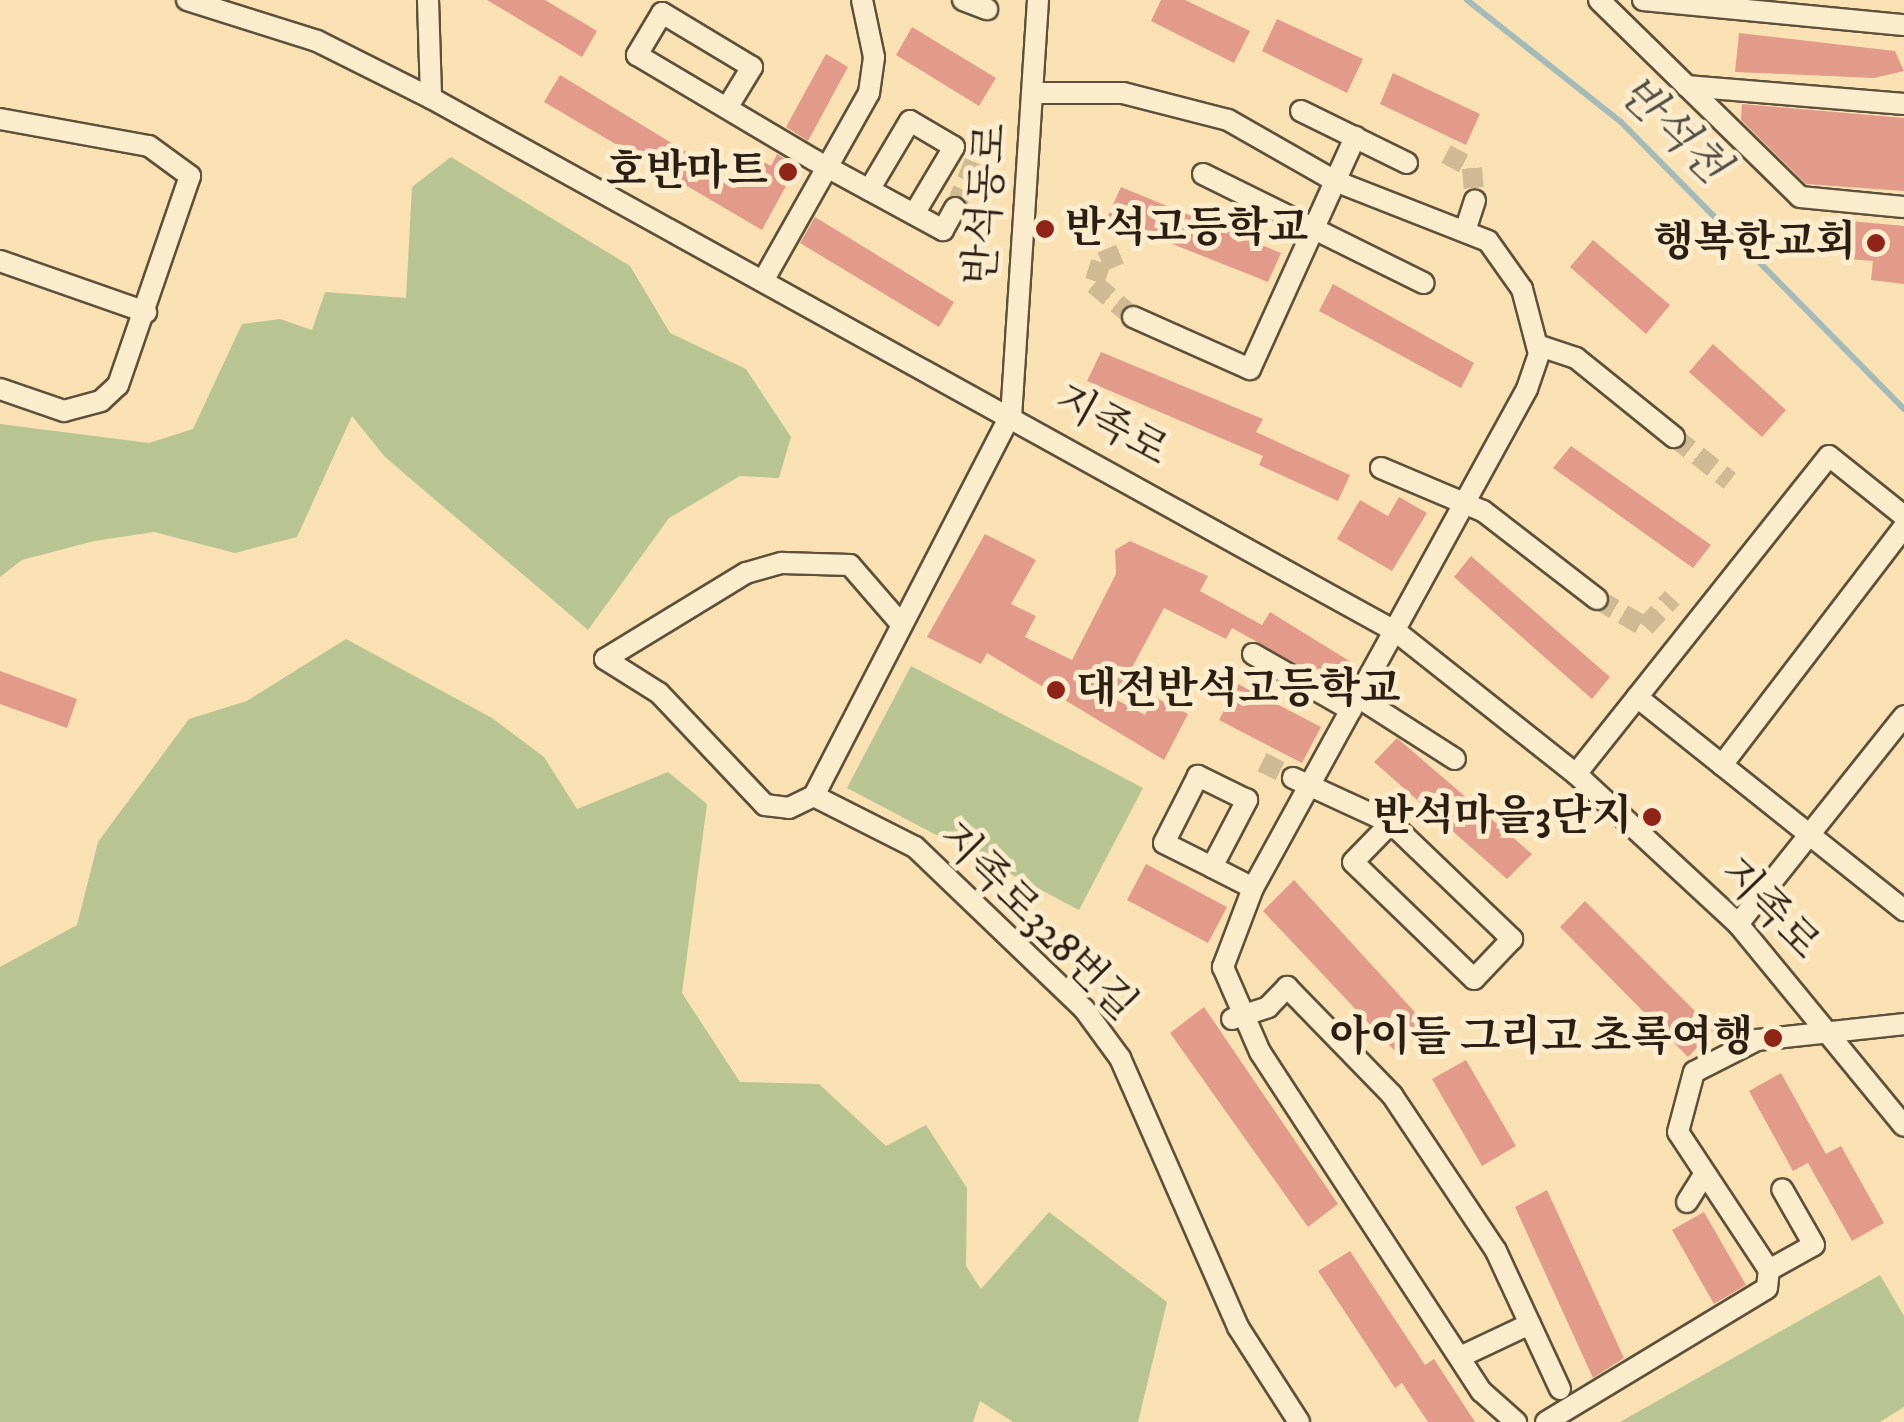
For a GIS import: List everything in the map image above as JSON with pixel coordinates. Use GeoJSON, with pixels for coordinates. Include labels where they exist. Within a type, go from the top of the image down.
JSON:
{"type":"FeatureCollection","features":[{"type":"Feature","properties":{"kind":"street","name":"지족로"},"geometry":{"type":"LineString","coordinates":[[187,0],[317,42],[431,98],[1011,414],[1398,633],[1576,774],[1738,924],[1838,1037],[1904,1126]]}},
{"type":"Feature","properties":{"kind":"street"},"geometry":{"type":"LineString","coordinates":[[428,0],[431,98]]}},
{"type":"Feature","properties":{"kind":"street"},"geometry":{"type":"LineString","coordinates":[[763,281],[828,168],[874,77],[862,0]]}},
{"type":"Feature","properties":{"kind":"street"},"geometry":{"type":"LineString","coordinates":[[963,0],[987,9]]}},
{"type":"Feature","properties":{"kind":"street","name":"반석동로"},"geometry":{"type":"LineString","coordinates":[[1011,414],[1038,0]]}},
{"type":"Feature","properties":{"kind":"street"},"geometry":{"type":"LineString","coordinates":[[1599,0],[1800,197],[1904,207]]}},
{"type":"Feature","properties":{"kind":"street"},"geometry":{"type":"LineString","coordinates":[[1643,0],[1717,4],[1904,25]]}},
{"type":"Feature","properties":{"kind":"street"},"geometry":{"type":"LineString","coordinates":[[727,108],[752,66],[662,13],[638,55],[727,108],[828,168],[943,230],[954,208]]}},
{"type":"Feature","properties":{"kind":"street"},"geometry":{"type":"LineString","coordinates":[[1686,86],[1904,104]]}},
{"type":"Feature","properties":{"kind":"street"},"geometry":{"type":"LineString","coordinates":[[1033,92],[1180,103],[1335,181],[1466,228],[1488,241],[1522,289],[1538,345],[1526,389],[1466,510],[1355,704],[1314,789],[1253,888],[1223,966],[1236,1018],[1498,1413],[1516,1422]]}},
{"type":"Feature","properties":{"kind":"street"},"geometry":{"type":"LineString","coordinates":[[1301,111],[1407,163]]}},
{"type":"Feature","properties":{"kind":"street"},"geometry":{"type":"LineString","coordinates":[[0,119],[150,146],[190,176],[130,363],[101,401],[64,411],[0,389]]}},
{"type":"Feature","properties":{"kind":"street"},"geometry":{"type":"LineString","coordinates":[[869,190],[910,120],[954,146],[914,214]]}},
{"type":"Feature","properties":{"kind":"street"},"geometry":{"type":"LineString","coordinates":[[1133,317],[1250,369],[1355,138]]}},
{"type":"Feature","properties":{"kind":"street"},"geometry":{"type":"LineString","coordinates":[[1203,174],[1424,282]]}},
{"type":"Feature","properties":{"kind":"street"},"geometry":{"type":"LineString","coordinates":[[1466,228],[1475,200]]}},
{"type":"Feature","properties":{"kind":"street"},"geometry":{"type":"LineString","coordinates":[[0,260],[146,312]]}},
{"type":"Feature","properties":{"kind":"street"},"geometry":{"type":"LineString","coordinates":[[1538,345],[1576,358],[1674,437]]}},
{"type":"Feature","properties":{"kind":"street"},"geometry":{"type":"LineString","coordinates":[[902,625],[850,566],[782,563],[746,574],[606,658],[658,693],[764,804],[789,808],[814,796],[1011,414]]}},
{"type":"Feature","properties":{"kind":"street"},"geometry":{"type":"LineString","coordinates":[[1576,774],[1830,456],[1904,516]]}},
{"type":"Feature","properties":{"kind":"street"},"geometry":{"type":"LineString","coordinates":[[1382,468],[1466,510],[1483,512],[1597,598]]}},
{"type":"Feature","properties":{"kind":"street"},"geometry":{"type":"LineString","coordinates":[[1722,766],[1904,527]]}},
{"type":"Feature","properties":{"kind":"street"},"geometry":{"type":"LineString","coordinates":[[1254,654],[1455,759]]}},
{"type":"Feature","properties":{"kind":"street"},"geometry":{"type":"LineString","coordinates":[[1637,697],[1809,836],[1902,904]]}},
{"type":"Feature","properties":{"kind":"street"},"geometry":{"type":"LineString","coordinates":[[1738,924],[1904,716]]}},
{"type":"Feature","properties":{"kind":"street"},"geometry":{"type":"LineString","coordinates":[[1212,868],[1246,800],[1198,776],[1164,843],[1212,868],[1253,888]]}},
{"type":"Feature","properties":{"kind":"street"},"geometry":{"type":"LineString","coordinates":[[1293,778],[1390,823],[1512,940],[1474,979],[1353,862],[1390,823]]}},
{"type":"Feature","properties":{"kind":"street","name":"지족로328번길"},"geometry":{"type":"LineString","coordinates":[[814,796],[916,847],[1084,1009],[1120,1058],[1238,1327],[1299,1422]]}},
{"type":"Feature","properties":{"kind":"street"},"geometry":{"type":"LineString","coordinates":[[1236,1018],[1287,986],[1330,1027],[1463,1194],[1560,1390]]}},
{"type":"Feature","properties":{"kind":"street"},"geometry":{"type":"LineString","coordinates":[[1768,1270],[1678,1132],[1694,1072],[1744,1043],[1838,1037],[1904,1024]]}},
{"type":"Feature","properties":{"kind":"street"},"geometry":{"type":"LineString","coordinates":[[1687,1202],[1704,1175]]}},
{"type":"Feature","properties":{"kind":"street"},"geometry":{"type":"LineString","coordinates":[[1546,1422],[1755,1303],[1768,1270],[1814,1245],[1782,1189]]}},
{"type":"Feature","properties":{"kind":"street"},"geometry":{"type":"LineString","coordinates":[[1462,1356],[1530,1324]]}},
{"type":"Feature","properties":{"kind":"green space"},"geometry":{"type":"Polygon","coordinates":[[[451,157],[630,266],[670,333],[746,369],[791,437],[779,478],[740,476],[669,518],[588,630],[385,457],[352,416],[297,537],[235,553],[154,532],[94,541],[22,560],[0,577],[0,424],[149,443],[193,429],[242,324],[280,319],[312,330],[325,292],[406,298],[412,187],[451,157]]]}},
{"type":"Feature","properties":{"kind":"green space"},"geometry":{"type":"Polygon","coordinates":[[[346,639],[492,718],[544,757],[577,809],[668,772],[707,804],[682,993],[740,1082],[819,1084],[886,1146],[926,1125],[967,1188],[966,1266],[981,1289],[1049,1212],[1167,1302],[1138,1422],[1013,1422],[980,1401],[973,1422],[0,1422],[0,967],[77,925],[98,842],[189,719],[247,701],[346,639]]]}},
{"type":"Feature","properties":{"kind":"green space"},"geometry":{"type":"Polygon","coordinates":[[[911,666],[1143,788],[1079,910],[847,788],[911,666]]]}},
{"type":"Feature","properties":{"kind":"green space"},"geometry":{"type":"Polygon","coordinates":[[[1880,1275],[1904,1316],[1904,1407],[1880,1422],[1620,1422],[1880,1275]]]}},
{"type":"Feature","properties":{"kind":"building"},"geometry":{"type":"Polygon","coordinates":[[[487,0],[545,0],[597,31],[582,57],[487,0]]]}},
{"type":"Feature","properties":{"kind":"building"},"geometry":{"type":"Polygon","coordinates":[[[1161,0],[1185,0],[1250,31],[1234,63],[1151,21],[1161,0]]]}},
{"type":"Feature","properties":{"kind":"building"},"geometry":{"type":"Polygon","coordinates":[[[1277,19],[1363,59],[1347,93],[1262,51],[1277,19]]]}},
{"type":"Feature","properties":{"kind":"building"},"geometry":{"type":"Polygon","coordinates":[[[912,27],[996,78],[979,106],[896,55],[912,27]]]}},
{"type":"Feature","properties":{"kind":"building"},"geometry":{"type":"Polygon","coordinates":[[[1739,33],[1895,51],[1904,71],[1874,78],[1735,72],[1739,33]]]}},
{"type":"Feature","properties":{"kind":"building"},"geometry":{"type":"Polygon","coordinates":[[[826,54],[848,67],[808,141],[786,127],[826,54]]]}},
{"type":"Feature","properties":{"kind":"building"},"geometry":{"type":"Polygon","coordinates":[[[1393,73],[1480,114],[1466,145],[1380,104],[1393,73]]]}},
{"type":"Feature","properties":{"kind":"building"},"geometry":{"type":"Polygon","coordinates":[[[560,75],[739,184],[754,157],[771,166],[777,154],[797,166],[762,230],[544,102],[560,75]]]}},
{"type":"Feature","properties":{"kind":"building"},"geometry":{"type":"Polygon","coordinates":[[[1742,104],[1904,118],[1904,191],[1806,184],[1741,120],[1742,104]]]}},
{"type":"Feature","properties":{"kind":"building"},"geometry":{"type":"Polygon","coordinates":[[[1121,187],[1281,253],[1268,282],[1107,218],[1121,187]]]}},
{"type":"Feature","properties":{"kind":"building"},"geometry":{"type":"Polygon","coordinates":[[[815,217],[954,302],[939,327],[800,243],[815,217]]]}},
{"type":"Feature","properties":{"kind":"building","name":"행복한교회"},"geometry":{"type":"Polygon","coordinates":[[[1850,221],[1904,226],[1904,284],[1871,280],[1873,261],[1846,259],[1850,221]]]}},
{"type":"Feature","properties":{"kind":"building"},"geometry":{"type":"Polygon","coordinates":[[[1593,240],[1670,305],[1646,334],[1570,267],[1593,240]]]}},
{"type":"Feature","properties":{"kind":"building"},"geometry":{"type":"Polygon","coordinates":[[[1333,284],[1474,363],[1461,388],[1319,311],[1333,284]]]}},
{"type":"Feature","properties":{"kind":"building"},"geometry":{"type":"Polygon","coordinates":[[[1713,344],[1786,410],[1762,437],[1689,372],[1713,344]]]}},
{"type":"Feature","properties":{"kind":"building"},"geometry":{"type":"Polygon","coordinates":[[[1101,352],[1263,419],[1256,432],[1350,475],[1338,501],[1259,465],[1263,456],[1087,381],[1101,352]]]}},
{"type":"Feature","properties":{"kind":"building"},"geometry":{"type":"Polygon","coordinates":[[[1571,446],[1711,545],[1693,568],[1553,468],[1571,446]]]}},
{"type":"Feature","properties":{"kind":"building"},"geometry":{"type":"Polygon","coordinates":[[[1399,497],[1427,513],[1392,571],[1337,539],[1360,500],[1388,516],[1399,497]]]}},
{"type":"Feature","properties":{"kind":"building"},"geometry":{"type":"Polygon","coordinates":[[[985,534],[1036,560],[1011,604],[1036,616],[1025,637],[1072,660],[1116,574],[1115,550],[1130,541],[1208,576],[1200,591],[1262,625],[1270,612],[1351,662],[1336,686],[1232,628],[1226,639],[1164,608],[1115,699],[1145,715],[1154,697],[1188,714],[1164,760],[987,653],[981,664],[927,637],[985,534]]]}},
{"type":"Feature","properties":{"kind":"building"},"geometry":{"type":"Polygon","coordinates":[[[1471,556],[1610,677],[1592,699],[1454,577],[1471,556]]]}},
{"type":"Feature","properties":{"kind":"building"},"geometry":{"type":"Polygon","coordinates":[[[0,671],[77,699],[67,728],[0,704],[0,671]]]}},
{"type":"Feature","properties":{"kind":"building"},"geometry":{"type":"Polygon","coordinates":[[[1238,684],[1321,727],[1302,763],[1219,720],[1238,684]]]}},
{"type":"Feature","properties":{"kind":"building"},"geometry":{"type":"Polygon","coordinates":[[[1397,738],[1532,854],[1507,879],[1374,762],[1397,738]]]}},
{"type":"Feature","properties":{"kind":"building"},"geometry":{"type":"Polygon","coordinates":[[[1146,864],[1227,907],[1208,943],[1127,900],[1146,864]]]}},
{"type":"Feature","properties":{"kind":"building"},"geometry":{"type":"Polygon","coordinates":[[[1294,880],[1423,1021],[1394,1050],[1263,911],[1294,880]]]}},
{"type":"Feature","properties":{"kind":"building"},"geometry":{"type":"Polygon","coordinates":[[[1585,901],[1714,1030],[1688,1057],[1560,927],[1585,901]]]}},
{"type":"Feature","properties":{"kind":"building"},"geometry":{"type":"Polygon","coordinates":[[[1204,1007],[1338,1204],[1308,1227],[1170,1033],[1204,1007]]]}},
{"type":"Feature","properties":{"kind":"building"},"geometry":{"type":"Polygon","coordinates":[[[1466,1060],[1516,1146],[1482,1166],[1432,1079],[1466,1060]]]}},
{"type":"Feature","properties":{"kind":"building"},"geometry":{"type":"Polygon","coordinates":[[[1781,1073],[1826,1154],[1841,1146],[1884,1223],[1852,1241],[1808,1163],[1793,1171],[1749,1091],[1781,1073]]]}},
{"type":"Feature","properties":{"kind":"building"},"geometry":{"type":"Polygon","coordinates":[[[1547,1190],[1624,1358],[1593,1378],[1515,1207],[1547,1190]]]}},
{"type":"Feature","properties":{"kind":"building"},"geometry":{"type":"Polygon","coordinates":[[[1704,1212],[1746,1285],[1714,1304],[1672,1230],[1704,1212]]]}},
{"type":"Feature","properties":{"kind":"building"},"geometry":{"type":"Polygon","coordinates":[[[1350,1251],[1425,1365],[1434,1359],[1475,1422],[1428,1422],[1402,1383],[1395,1388],[1318,1271],[1350,1251]]]}},
{"type":"Feature","properties":{"kind":"waterway","name":"반석천"},"geometry":{"type":"LineString","coordinates":[[1467,0],[1621,122],[1904,409]]}},
{"type":"Feature","properties":{"kind":"tunnel"},"geometry":{"type":"LineString","coordinates":[[955,208],[980,149]]}},
{"type":"Feature","properties":{"kind":"tunnel"},"geometry":{"type":"LineString","coordinates":[[1446,154],[1472,168],[1475,200]]}},
{"type":"Feature","properties":{"kind":"tunnel"},"geometry":{"type":"LineString","coordinates":[[1120,254],[1101,262],[1094,284],[1133,317]]}},
{"type":"Feature","properties":{"kind":"tunnel"},"geometry":{"type":"LineString","coordinates":[[1674,437],[1730,481]]}},
{"type":"Feature","properties":{"kind":"tunnel"},"geometry":{"type":"LineString","coordinates":[[1597,599],[1645,627],[1672,598]]}},
{"type":"Feature","properties":{"kind":"tunnel"},"geometry":{"type":"LineString","coordinates":[[1262,762],[1293,778]]}},
{"type":"Feature","properties":{"kind":"place","name":"호반마트"},"geometry":{"type":"Point","coordinates":[788,172]}},
{"type":"Feature","properties":{"kind":"place","name":"반석고등학교"},"geometry":{"type":"Point","coordinates":[1045,229]}},
{"type":"Feature","properties":{"kind":"place","name":"행복한교회"},"geometry":{"type":"Point","coordinates":[1876,243]}},
{"type":"Feature","properties":{"kind":"place","name":"대전반석고등학교"},"geometry":{"type":"Point","coordinates":[1056,690]}},
{"type":"Feature","properties":{"kind":"place","name":"반석마을3단지"},"geometry":{"type":"Point","coordinates":[1652,817]}},
{"type":"Feature","properties":{"kind":"place","name":"아이들 그리고 초록여행"},"geometry":{"type":"Point","coordinates":[1773,1038]}}]}
